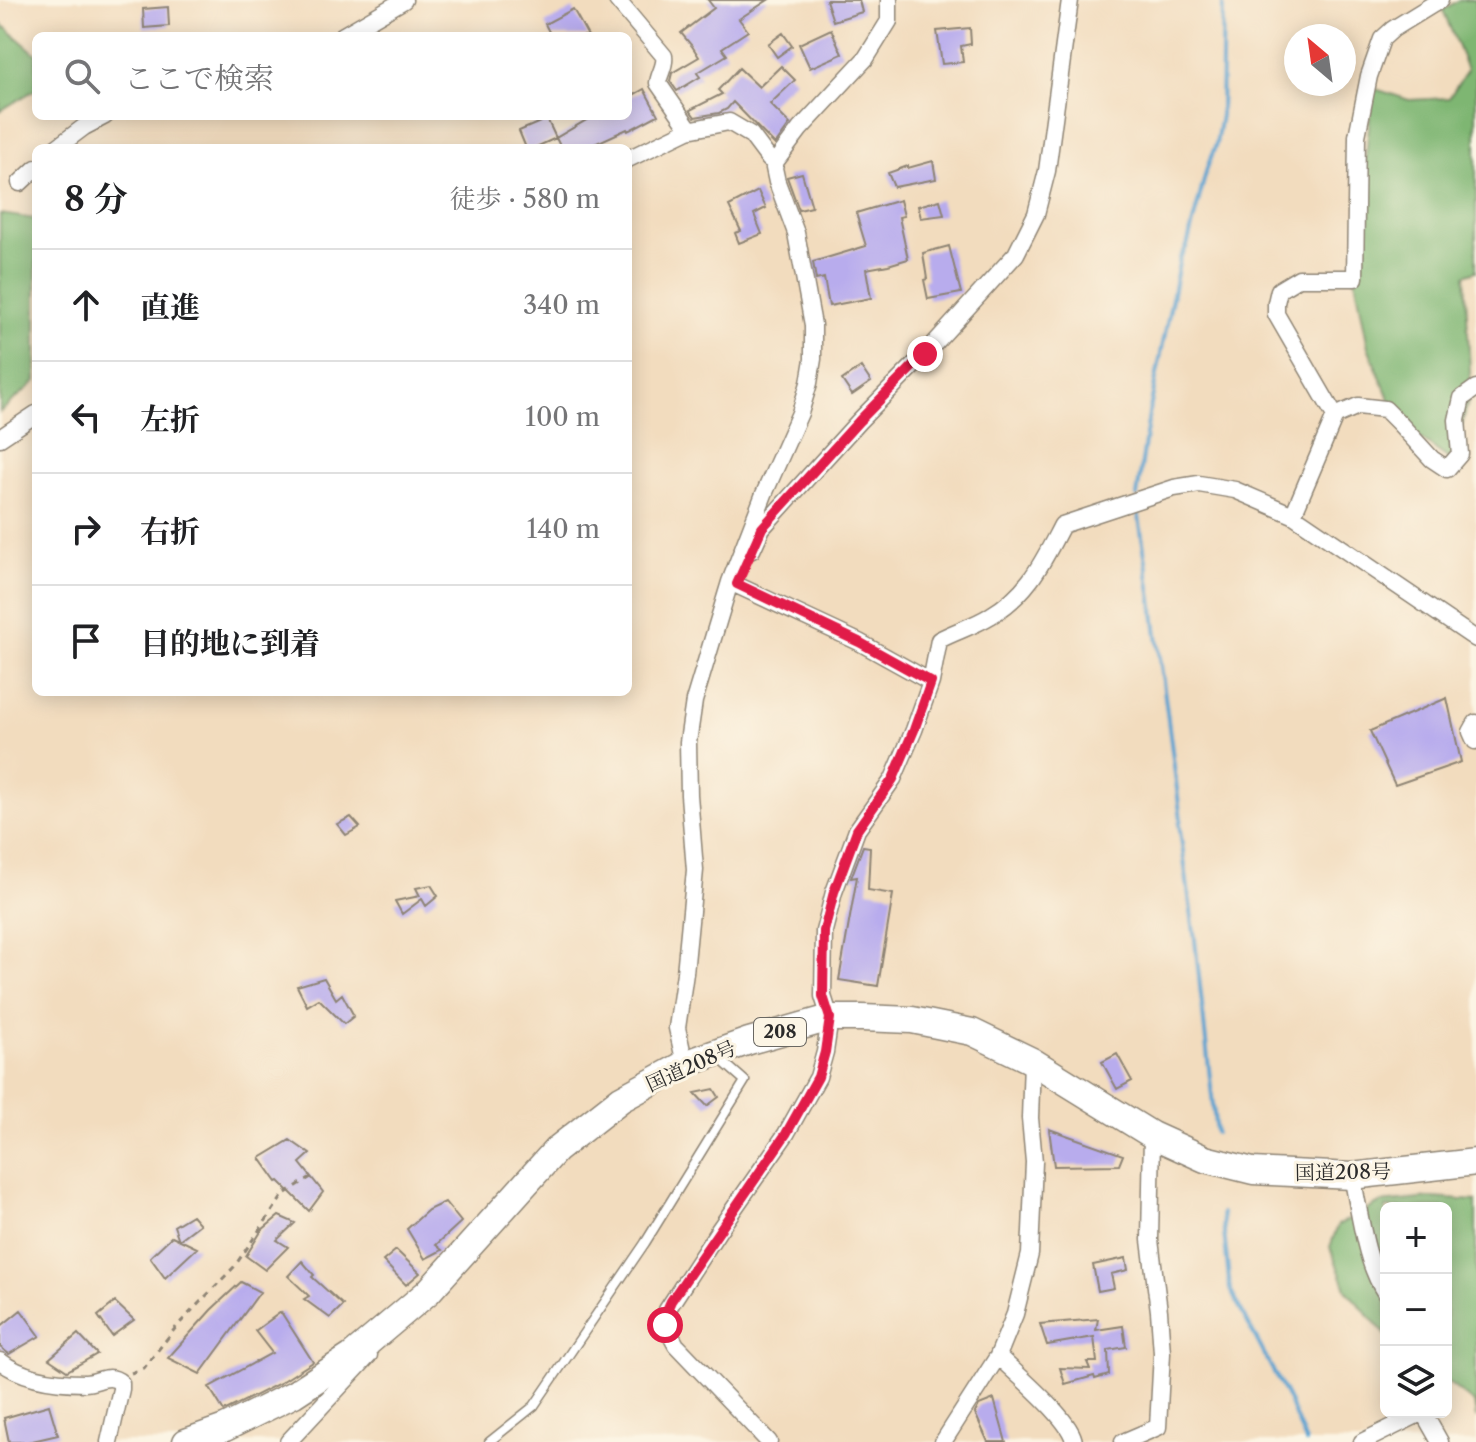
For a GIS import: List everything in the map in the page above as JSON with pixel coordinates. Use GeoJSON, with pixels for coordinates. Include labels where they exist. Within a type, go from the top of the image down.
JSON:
{"type":"FeatureCollection","features":[{"type":"Feature","properties":{"kind":"highway","name":"国道208号"},"geometry":{"type":"LineString","coordinates":[[186,1442],[225,1428],[294,1394],[352,1356],[428,1292],[556,1150],[621,1099],[685,1064],[749,1041],[830,1018],[912,1020],[972,1032],[1032,1061],[1152,1135],[1205,1159],[1253,1171],[1352,1176],[1476,1162]]}},
{"type":"Feature","properties":{"kind":"street"},"geometry":{"type":"LineString","coordinates":[[349,32],[402,0]]}},
{"type":"Feature","properties":{"kind":"street"},"geometry":{"type":"LineString","coordinates":[[617,0],[664,56],[666,61],[658,83],[688,130]]}},
{"type":"Feature","properties":{"kind":"street"},"geometry":{"type":"LineString","coordinates":[[685,1064],[677,1028],[695,870],[688,742],[694,701],[770,480],[800,413],[813,359],[813,325],[796,233],[774,168],[800,129],[866,58],[889,21],[889,0]]}},
{"type":"Feature","properties":{"kind":"street"},"geometry":{"type":"LineString","coordinates":[[733,583],[762,528],[1016,254],[1036,214],[1047,171],[1070,0]]}},
{"type":"Feature","properties":{"kind":"street"},"geometry":{"type":"LineString","coordinates":[[1335,416],[1276,314],[1279,290],[1299,278],[1355,278],[1357,136],[1369,76],[1382,39],[1440,0]]}},
{"type":"Feature","properties":{"kind":"street"},"geometry":{"type":"LineString","coordinates":[[61,144],[97,120]]}},
{"type":"Feature","properties":{"kind":"street"},"geometry":{"type":"LineString","coordinates":[[632,157],[688,130],[729,122],[751,135],[769,159],[776,161]]}},
{"type":"Feature","properties":{"kind":"street"},"geometry":{"type":"LineString","coordinates":[[20,183],[32,172]]}},
{"type":"Feature","properties":{"kind":"street"},"geometry":{"type":"LineString","coordinates":[[1293,515],[1335,416],[1358,406],[1385,409],[1432,459],[1447,469],[1460,454],[1457,420],[1462,398],[1476,388]]}},
{"type":"Feature","properties":{"kind":"street"},"geometry":{"type":"LineString","coordinates":[[0,438],[32,417]]}},
{"type":"Feature","properties":{"kind":"street"},"geometry":{"type":"LineString","coordinates":[[769,1442],[676,1345],[665,1325],[667,1310],[786,1134],[818,1077],[830,1018],[823,996],[824,931],[834,892],[857,830],[893,779],[914,730],[931,682],[939,640],[991,616],[1009,603],[1035,576],[1062,525],[1174,488],[1199,484],[1235,490],[1293,515],[1476,639]]}},
{"type":"Feature","properties":{"kind":"street"},"geometry":{"type":"LineString","coordinates":[[733,583],[859,642],[931,682]]}},
{"type":"Feature","properties":{"kind":"street"},"geometry":{"type":"LineString","coordinates":[[1475,741],[1471,732],[1476,723]]}},
{"type":"Feature","properties":{"kind":"street"},"geometry":{"type":"LineString","coordinates":[[943,1442],[998,1356],[1015,1314],[1030,1254],[1034,1162],[1030,1118],[1032,1061]]}},
{"type":"Feature","properties":{"kind":"street"},"geometry":{"type":"LineString","coordinates":[[1123,1442],[1158,1427],[1162,1353],[1150,1240],[1152,1135]]}},
{"type":"Feature","properties":{"kind":"street"},"geometry":{"type":"LineString","coordinates":[[1352,1176],[1380,1286]]}},
{"type":"Feature","properties":{"kind":"street"},"geometry":{"type":"LineString","coordinates":[[288,1442],[428,1292]]}},
{"type":"Feature","properties":{"kind":"street"},"geometry":{"type":"LineString","coordinates":[[998,1356],[1066,1422],[1074,1442]]}},
{"type":"Feature","properties":{"kind":"street"},"geometry":{"type":"LineString","coordinates":[[0,1361],[29,1377],[89,1383],[109,1377],[116,1379],[121,1383],[121,1389],[109,1442]]}},
{"type":"Feature","properties":{"kind":"street"},"geometry":{"type":"LineString","coordinates":[[1362,1442],[1411,1418]]}},
{"type":"Feature","properties":{"kind":"street"},"geometry":{"type":"LineString","coordinates":[[1426,1418],[1440,1442]]}},
{"type":"Feature","properties":{"kind":"lane"},"geometry":{"type":"LineString","coordinates":[[489,1442],[534,1406],[645,1243],[745,1081],[714,1054]]}},
{"type":"Feature","properties":{"kind":"path"},"geometry":{"type":"LineString","coordinates":[[116,1379],[144,1368],[177,1326],[234,1267],[284,1194],[311,1177]]}},
{"type":"Feature","properties":{"kind":"green space"},"geometry":{"type":"Polygon","coordinates":[[[1459,0],[1476,0],[1476,271],[1465,275],[1471,390],[1453,462],[1399,423],[1368,347],[1355,278],[1373,88],[1409,100],[1449,98],[1467,70],[1443,10],[1459,0]]]}},
{"type":"Feature","properties":{"kind":"green space"},"geometry":{"type":"Polygon","coordinates":[[[0,23],[32,51],[32,91],[0,111],[0,23]]]}},
{"type":"Feature","properties":{"kind":"green space"},"geometry":{"type":"Polygon","coordinates":[[[0,214],[32,218],[32,384],[0,412],[0,214]]]}},
{"type":"Feature","properties":{"kind":"green space"},"geometry":{"type":"Polygon","coordinates":[[[1432,1198],[1476,1201],[1476,1419],[1474,1403],[1452,1386],[1452,1202],[1390,1202],[1432,1198]]]}},
{"type":"Feature","properties":{"kind":"green space"},"geometry":{"type":"Polygon","coordinates":[[[1380,1203],[1380,1328],[1347,1291],[1330,1247],[1338,1225],[1380,1203]]]}},
{"type":"Feature","properties":{"kind":"building"},"geometry":{"type":"Polygon","coordinates":[[[708,0],[768,0],[739,19],[748,31],[722,48],[727,55],[697,73],[700,77],[677,91],[670,81],[672,73],[699,57],[681,33],[714,8],[708,0]]]}},
{"type":"Feature","properties":{"kind":"building"},"geometry":{"type":"Polygon","coordinates":[[[826,0],[859,0],[862,12],[833,21],[826,0]]]}},
{"type":"Feature","properties":{"kind":"building"},"geometry":{"type":"Polygon","coordinates":[[[168,7],[169,26],[144,28],[143,9],[168,7]]]}},
{"type":"Feature","properties":{"kind":"building"},"geometry":{"type":"Polygon","coordinates":[[[573,9],[586,32],[549,32],[545,24],[573,9]]]}},
{"type":"Feature","properties":{"kind":"building"},"geometry":{"type":"Polygon","coordinates":[[[970,28],[971,44],[961,46],[963,62],[942,64],[937,31],[970,28]]]}},
{"type":"Feature","properties":{"kind":"building"},"geometry":{"type":"Polygon","coordinates":[[[831,29],[842,54],[810,68],[799,44],[831,29]]]}},
{"type":"Feature","properties":{"kind":"building"},"geometry":{"type":"Polygon","coordinates":[[[783,33],[792,46],[777,57],[768,44],[783,33]]]}},
{"type":"Feature","properties":{"kind":"building"},"geometry":{"type":"Polygon","coordinates":[[[781,66],[795,80],[770,104],[790,124],[775,145],[733,102],[719,113],[695,117],[690,110],[722,94],[718,90],[739,68],[759,87],[781,66]]]}},
{"type":"Feature","properties":{"kind":"building"},"geometry":{"type":"Polygon","coordinates":[[[644,89],[658,115],[595,144],[559,144],[556,138],[587,120],[632,120],[632,96],[644,89]]]}},
{"type":"Feature","properties":{"kind":"building"},"geometry":{"type":"Polygon","coordinates":[[[547,120],[556,138],[543,144],[524,144],[519,131],[547,120]]]}},
{"type":"Feature","properties":{"kind":"building"},"geometry":{"type":"Polygon","coordinates":[[[933,161],[936,179],[894,187],[888,173],[933,161]]]}},
{"type":"Feature","properties":{"kind":"building"},"geometry":{"type":"Polygon","coordinates":[[[802,173],[812,207],[799,210],[787,177],[802,173]]]}},
{"type":"Feature","properties":{"kind":"building"},"geometry":{"type":"Polygon","coordinates":[[[758,191],[766,208],[754,214],[762,234],[739,243],[735,233],[741,231],[729,206],[758,191]]]}},
{"type":"Feature","properties":{"kind":"building"},"geometry":{"type":"Polygon","coordinates":[[[900,200],[904,216],[899,217],[908,259],[866,269],[871,298],[829,306],[824,278],[816,280],[813,262],[866,246],[856,213],[900,200]]]}},
{"type":"Feature","properties":{"kind":"building"},"geometry":{"type":"Polygon","coordinates":[[[940,200],[944,215],[921,218],[918,206],[940,200]]]}},
{"type":"Feature","properties":{"kind":"building"},"geometry":{"type":"Polygon","coordinates":[[[949,246],[961,293],[928,299],[923,253],[949,246]]]}},
{"type":"Feature","properties":{"kind":"building"},"geometry":{"type":"Polygon","coordinates":[[[861,367],[871,382],[852,395],[842,380],[861,367]]]}},
{"type":"Feature","properties":{"kind":"building"},"geometry":{"type":"Polygon","coordinates":[[[1447,698],[1461,762],[1395,785],[1370,731],[1447,698]]]}},
{"type":"Feature","properties":{"kind":"building"},"geometry":{"type":"Polygon","coordinates":[[[351,817],[360,827],[346,835],[337,824],[351,817]]]}},
{"type":"Feature","properties":{"kind":"building"},"geometry":{"type":"Polygon","coordinates":[[[863,846],[870,847],[868,890],[893,894],[878,986],[839,980],[857,877],[851,878],[863,846]]]}},
{"type":"Feature","properties":{"kind":"building"},"geometry":{"type":"Polygon","coordinates":[[[431,885],[438,896],[426,906],[422,899],[402,914],[395,901],[420,896],[416,888],[431,885]]]}},
{"type":"Feature","properties":{"kind":"building"},"geometry":{"type":"Polygon","coordinates":[[[324,978],[336,999],[342,994],[354,1016],[344,1024],[319,999],[307,1006],[297,986],[324,978]]]}},
{"type":"Feature","properties":{"kind":"building"},"geometry":{"type":"Polygon","coordinates":[[[1117,1054],[1132,1081],[1117,1089],[1102,1062],[1117,1054]]]}},
{"type":"Feature","properties":{"kind":"building"},"geometry":{"type":"Polygon","coordinates":[[[714,1089],[719,1097],[707,1106],[695,1093],[714,1089]]]}},
{"type":"Feature","properties":{"kind":"building"},"geometry":{"type":"Polygon","coordinates":[[[1049,1129],[1123,1155],[1119,1165],[1054,1166],[1049,1129]]]}},
{"type":"Feature","properties":{"kind":"building"},"geometry":{"type":"Polygon","coordinates":[[[290,1140],[310,1154],[300,1163],[323,1192],[309,1211],[277,1182],[260,1158],[290,1140]]]}},
{"type":"Feature","properties":{"kind":"building"},"geometry":{"type":"Polygon","coordinates":[[[445,1202],[461,1222],[436,1245],[442,1250],[425,1259],[407,1229],[428,1210],[445,1202]]]}},
{"type":"Feature","properties":{"kind":"building"},"geometry":{"type":"Polygon","coordinates":[[[192,1215],[200,1224],[179,1240],[174,1226],[192,1215]]]}},
{"type":"Feature","properties":{"kind":"building"},"geometry":{"type":"Polygon","coordinates":[[[279,1216],[295,1223],[277,1240],[288,1247],[265,1270],[246,1256],[262,1230],[279,1216]]]}},
{"type":"Feature","properties":{"kind":"building"},"geometry":{"type":"Polygon","coordinates":[[[172,1236],[197,1248],[165,1278],[150,1257],[172,1236]]]}},
{"type":"Feature","properties":{"kind":"building"},"geometry":{"type":"Polygon","coordinates":[[[396,1250],[420,1273],[406,1285],[383,1261],[396,1250]]]}},
{"type":"Feature","properties":{"kind":"building"},"geometry":{"type":"Polygon","coordinates":[[[1126,1258],[1128,1270],[1111,1274],[1114,1288],[1098,1291],[1093,1265],[1126,1258]]]}},
{"type":"Feature","properties":{"kind":"building"},"geometry":{"type":"Polygon","coordinates":[[[302,1261],[314,1275],[312,1277],[343,1305],[330,1318],[304,1299],[309,1296],[288,1276],[302,1261]]]}},
{"type":"Feature","properties":{"kind":"building"},"geometry":{"type":"Polygon","coordinates":[[[241,1282],[260,1292],[200,1374],[168,1358],[211,1310],[241,1282]]]}},
{"type":"Feature","properties":{"kind":"building"},"geometry":{"type":"Polygon","coordinates":[[[115,1302],[134,1320],[112,1336],[98,1316],[115,1302]]]}},
{"type":"Feature","properties":{"kind":"building"},"geometry":{"type":"Polygon","coordinates":[[[21,1310],[40,1336],[9,1354],[0,1347],[0,1327],[21,1310]]]}},
{"type":"Feature","properties":{"kind":"building"},"geometry":{"type":"Polygon","coordinates":[[[281,1312],[313,1362],[280,1383],[224,1411],[209,1387],[272,1353],[255,1331],[281,1312]]]}},
{"type":"Feature","properties":{"kind":"building"},"geometry":{"type":"Polygon","coordinates":[[[1098,1319],[1096,1330],[1123,1326],[1126,1347],[1108,1350],[1109,1375],[1065,1384],[1060,1368],[1090,1369],[1087,1362],[1097,1362],[1094,1337],[1047,1345],[1040,1324],[1098,1319]]]}},
{"type":"Feature","properties":{"kind":"building"},"geometry":{"type":"Polygon","coordinates":[[[78,1334],[97,1354],[67,1371],[49,1359],[78,1334]]]}},
{"type":"Feature","properties":{"kind":"building"},"geometry":{"type":"Polygon","coordinates":[[[994,1399],[1006,1442],[988,1442],[975,1413],[979,1405],[994,1399]]]}},
{"type":"Feature","properties":{"kind":"building"},"geometry":{"type":"Polygon","coordinates":[[[49,1405],[58,1435],[28,1442],[9,1442],[4,1418],[49,1405]]]}},
{"type":"Feature","properties":{"kind":"waterway"},"geometry":{"type":"LineString","coordinates":[[1137,496],[1149,414],[1180,258],[1187,246],[1216,144],[1221,115],[1223,0]]}},
{"type":"Feature","properties":{"kind":"waterway"},"geometry":{"type":"LineString","coordinates":[[1137,505],[1181,820],[1216,1133]]}},
{"type":"Feature","properties":{"kind":"waterway"},"geometry":{"type":"LineString","coordinates":[[1222,1213],[1230,1289],[1288,1399],[1306,1442]]}},
{"type":"Feature","properties":{"kind":"route"},"geometry":{"type":"LineString","coordinates":[[665,1325],[671,1301],[786,1134],[818,1077],[830,1018],[823,996],[824,931],[834,892],[857,830],[893,779],[931,682],[859,642],[737,584],[762,528],[925,354]]}}]}
